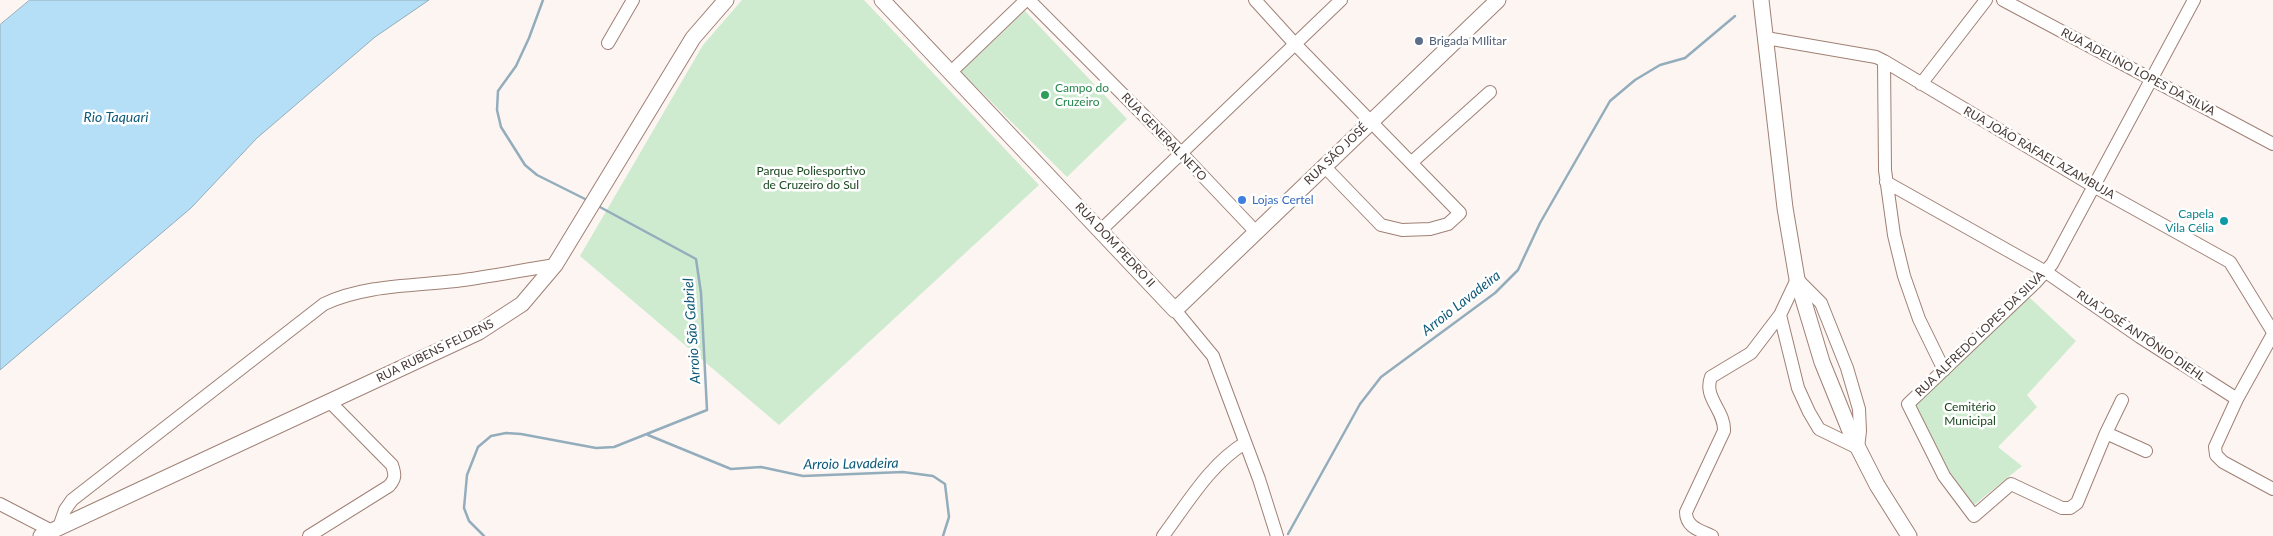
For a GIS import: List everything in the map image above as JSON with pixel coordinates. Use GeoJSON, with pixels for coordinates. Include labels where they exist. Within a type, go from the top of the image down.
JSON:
{"type":"FeatureCollection","features":[{"type":"Feature","properties":{"kind":"main road","name":"RUA RUBENS FELDENS"},"geometry":{"type":"LineString","coordinates":[[50,531],[479,332],[522,304],[555,265],[694,38],[726,0]]}},
{"type":"Feature","properties":{"kind":"main road","name":"RUA DOM PEDRO II"},"geometry":{"type":"LineString","coordinates":[[882,0],[1175,310]]}},
{"type":"Feature","properties":{"kind":"main road","name":"RUA SÃO JOSÉ"},"geometry":{"type":"LineString","coordinates":[[1175,310],[1498,0]]}},
{"type":"Feature","properties":{"kind":"main road"},"geometry":{"type":"LineString","coordinates":[[1761,0],[1785,208],[1797,279],[1822,362],[1858,448],[1909,536]]}},
{"type":"Feature","properties":{"kind":"street"},"geometry":{"type":"LineString","coordinates":[[608,43],[634,0]]}},
{"type":"Feature","properties":{"kind":"street"},"geometry":{"type":"LineString","coordinates":[[951,72],[1027,0]]}},
{"type":"Feature","properties":{"kind":"street","name":"RUA GENERAL NETO"},"geometry":{"type":"LineString","coordinates":[[1027,0],[1182,154],[1256,232]]}},
{"type":"Feature","properties":{"kind":"street"},"geometry":{"type":"LineString","coordinates":[[1255,0],[1295,44],[1460,213],[1448,224],[1430,229],[1402,230],[1381,225],[1324,166]]}},
{"type":"Feature","properties":{"kind":"street"},"geometry":{"type":"LineString","coordinates":[[1101,230],[1341,0]]}},
{"type":"Feature","properties":{"kind":"street"},"geometry":{"type":"LineString","coordinates":[[1921,84],[1986,0]]}},
{"type":"Feature","properties":{"kind":"street","name":"RUA ADELINO LOPES DA SILVA"},"geometry":{"type":"LineString","coordinates":[[2003,0],[2273,144]]}},
{"type":"Feature","properties":{"kind":"street","name":"RUA ALFREDO LOPES DA SILVA"},"geometry":{"type":"LineString","coordinates":[[2106,433],[2077,503],[2070,508],[2062,508],[2011,484],[1974,516],[1944,476],[1908,404],[2046,272],[2152,81],[2194,0]]}},
{"type":"Feature","properties":{"kind":"street","name":"RUA JOÃO RAFAEL AZAMBUJA"},"geometry":{"type":"LineString","coordinates":[[1766,38],[1876,56],[2094,187],[2230,262],[2273,333]]}},
{"type":"Feature","properties":{"kind":"street"},"geometry":{"type":"LineString","coordinates":[[1884,61],[1886,182],[1894,235],[1904,276],[1919,320],[1944,370]]}},
{"type":"Feature","properties":{"kind":"street"},"geometry":{"type":"LineString","coordinates":[[1412,162],[1490,92]]}},
{"type":"Feature","properties":{"kind":"street","name":"RUA JOSÉ ANTÔNIO DIEHL"},"geometry":{"type":"LineString","coordinates":[[1886,182],[2046,272],[2140,337],[2237,399]]}},
{"type":"Feature","properties":{"kind":"street"},"geometry":{"type":"LineString","coordinates":[[0,504],[50,531],[72,500],[324,304],[344,294],[371,289],[458,280],[555,265]]}},
{"type":"Feature","properties":{"kind":"street"},"geometry":{"type":"LineString","coordinates":[[1712,536],[1691,526],[1686,519],[1686,512],[1724,431],[1722,418],[1708,392],[1708,384],[1711,377],[1751,353],[1780,315],[1797,279],[1821,303],[1847,368],[1859,409],[1860,430],[1858,448],[1819,429],[1809,412],[1794,376],[1780,315]]}},
{"type":"Feature","properties":{"kind":"street","name":"RUA DOM PEDRO II"},"geometry":{"type":"LineString","coordinates":[[1175,310],[1213,356],[1259,479],[1277,536]]}},
{"type":"Feature","properties":{"kind":"street"},"geometry":{"type":"LineString","coordinates":[[2273,333],[2237,399],[2215,446],[2216,455],[2232,467],[2273,489]]}},
{"type":"Feature","properties":{"kind":"street"},"geometry":{"type":"LineString","coordinates":[[2122,400],[2106,433],[2146,451]]}},
{"type":"Feature","properties":{"kind":"street"},"geometry":{"type":"LineString","coordinates":[[308,536],[389,486],[394,480],[395,474],[392,465],[330,402]]}},
{"type":"Feature","properties":{"kind":"street"},"geometry":{"type":"LineString","coordinates":[[1163,536],[1194,494],[1229,452],[1245,443]]}},
{"type":"Feature","properties":{"kind":"green space","name":"Parque Poliesportivo de Cruzeiro do Sul"},"geometry":{"type":"Polygon","coordinates":[[[742,0],[864,0],[1039,185],[779,425],[580,256],[703,45],[742,0]]]}},
{"type":"Feature","properties":{"kind":"green space","name":"Campo do Cruzeiro"},"geometry":{"type":"Polygon","coordinates":[[[1025,11],[1127,119],[1067,177],[961,72],[1025,11]]]}},
{"type":"Feature","properties":{"kind":"green space","name":"Cemitério Municipal"},"geometry":{"type":"Polygon","coordinates":[[[2028,296],[2076,341],[2027,395],[2037,407],[1998,447],[2022,466],[1974,505],[1947,468],[1914,406],[2028,296]]]}},
{"type":"Feature","properties":{"kind":"water","name":"Rio Taquari"},"geometry":{"type":"Polygon","coordinates":[[[30,0],[429,0],[375,37],[257,138],[191,208],[0,370],[0,25],[30,0]]]}},
{"type":"Feature","properties":{"kind":"waterway","name":"Arroio São Gabriel"},"geometry":{"type":"LineString","coordinates":[[543,0],[516,66],[498,91],[497,110],[501,127],[525,165],[537,175],[589,201]]}},
{"type":"Feature","properties":{"kind":"waterway","name":"Arroio Lavadeira"},"geometry":{"type":"LineString","coordinates":[[1288,534],[1360,404],[1381,377],[1495,293],[1518,270],[1540,223],[1610,101],[1635,80],[1660,65],[1685,58],[1735,16]]}},
{"type":"Feature","properties":{"kind":"waterway","name":"Arroio São Gabriel"},"geometry":{"type":"LineString","coordinates":[[484,536],[469,521],[464,508],[467,475],[478,447],[491,436],[506,433],[521,434],[596,448],[614,447],[707,410],[701,293],[696,259],[598,206]]}},
{"type":"Feature","properties":{"kind":"waterway","name":"Arroio Lavadeira"},"geometry":{"type":"LineString","coordinates":[[648,435],[731,469],[761,467],[803,476],[903,472],[933,476],[945,484],[949,517],[943,536]]}},
{"type":"Feature","properties":{"kind":"place","name":"Brigada MIlitar"},"geometry":{"type":"Point","coordinates":[1419,41]}},
{"type":"Feature","properties":{"kind":"place","name":"Campo do Cruzeiro"},"geometry":{"type":"Point","coordinates":[1045,95]}},
{"type":"Feature","properties":{"kind":"place","name":"Lojas Certel"},"geometry":{"type":"Point","coordinates":[1242,200]}},
{"type":"Feature","properties":{"kind":"place","name":"Capela Vila Célia"},"geometry":{"type":"Point","coordinates":[2224,221]}}]}
